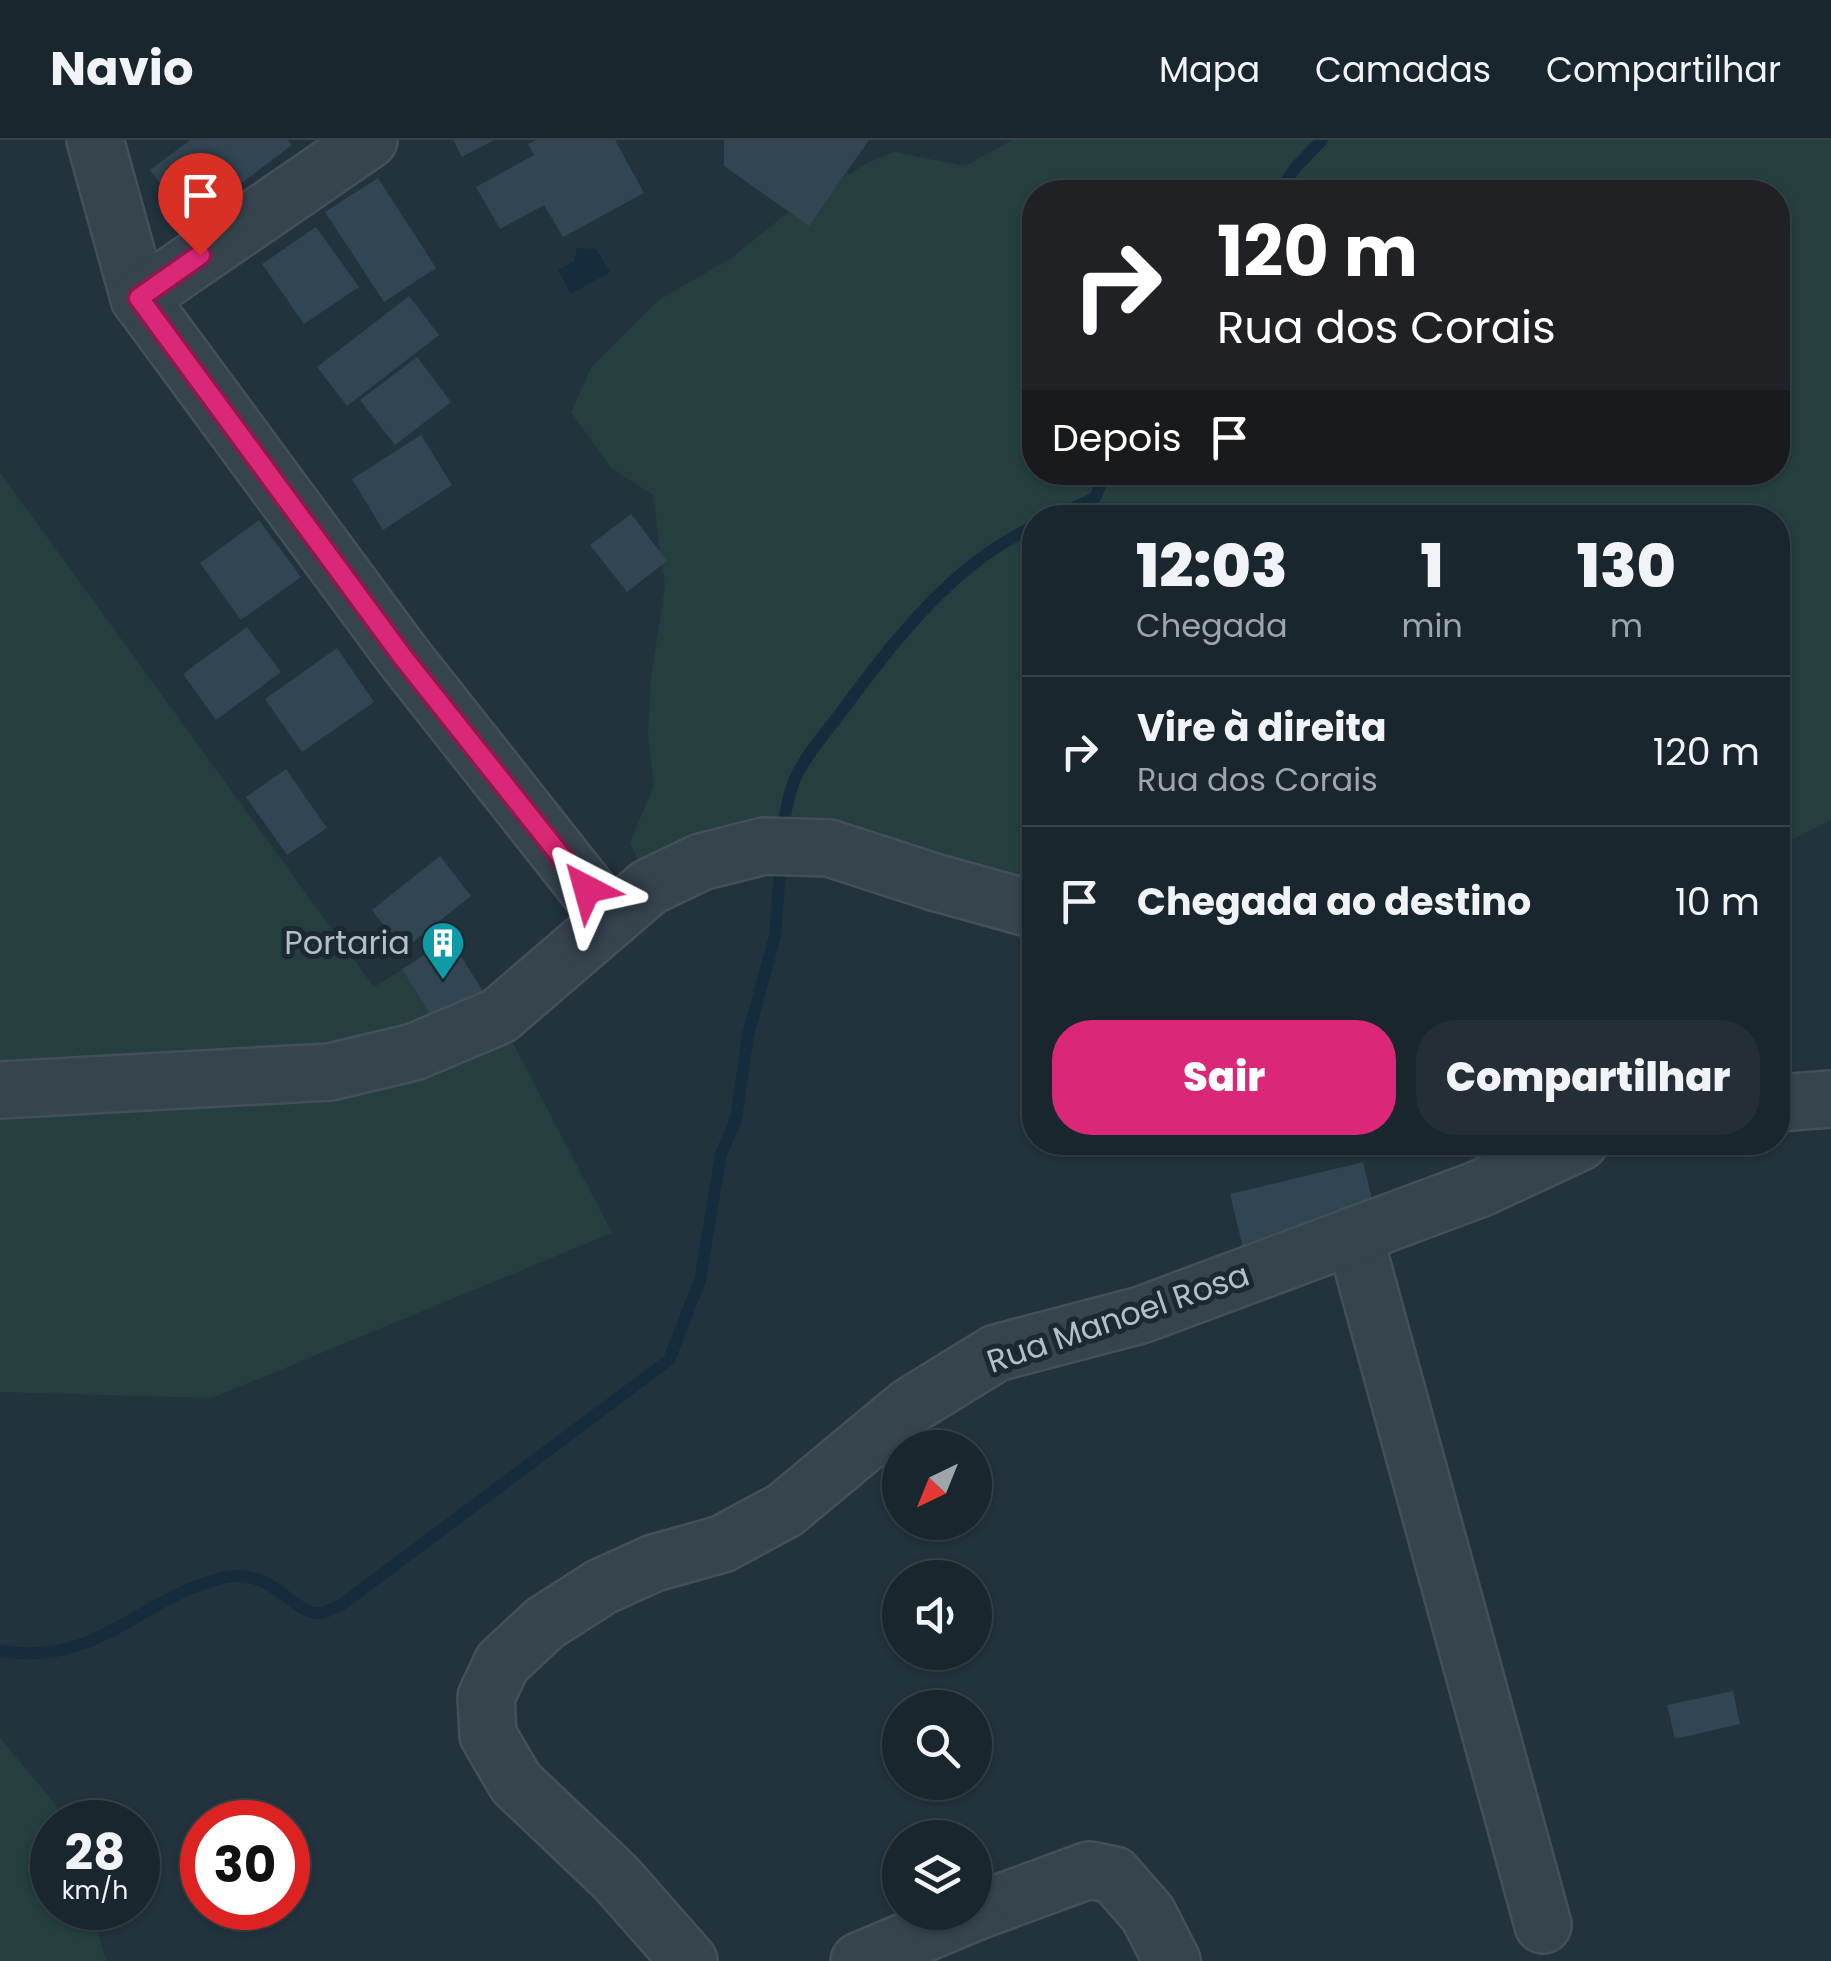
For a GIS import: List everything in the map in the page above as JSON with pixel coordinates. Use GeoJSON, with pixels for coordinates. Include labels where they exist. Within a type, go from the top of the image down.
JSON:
{"type":"FeatureCollection","features":[{"type":"Feature","properties":{"kind":"street"},"geometry":{"type":"LineString","coordinates":[[95,140],[139,298],[402,656],[610,918]]}},
{"type":"Feature","properties":{"kind":"street"},"geometry":{"type":"LineString","coordinates":[[139,298],[369,140]]}},
{"type":"Feature","properties":{"kind":"street"},"geometry":{"type":"LineString","coordinates":[[0,1090],[330,1072],[414,1052],[499,1016],[649,887],[702,862],[764,846],[830,848],[1022,906]]}},
{"type":"Feature","properties":{"kind":"street"},"geometry":{"type":"LineString","coordinates":[[1790,1102],[1831,1099]]}},
{"type":"Feature","properties":{"kind":"street","name":"Rua Manoel Rosa"},"geometry":{"type":"LineString","coordinates":[[689,1961],[616,1878],[516,1783],[488,1734],[486,1696],[502,1662],[545,1624],[601,1587],[654,1563],[722,1544],[785,1510],[910,1406],[996,1353],[1141,1315],[1479,1189],[1552,1155]]}},
{"type":"Feature","properties":{"kind":"street"},"geometry":{"type":"LineString","coordinates":[[1354,1236],[1543,1925]]}},
{"type":"Feature","properties":{"kind":"street"},"geometry":{"type":"LineString","coordinates":[[992,1906],[1089,1870],[1114,1875],[1148,1914],[1172,1961]]}},
{"type":"Feature","properties":{"kind":"street"},"geometry":{"type":"LineString","coordinates":[[859,1961],[932,1930]]}},
{"type":"Feature","properties":{"kind":"green space"},"geometry":{"type":"Polygon","coordinates":[[[1012,140],[1831,140],[1831,820],[1790,841],[1790,505],[1022,505],[1022,892],[850,846],[648,882],[630,843],[654,785],[648,735],[651,679],[665,586],[653,495],[611,468],[571,412],[591,368],[660,299],[730,259],[781,218],[865,164],[894,152],[965,166],[1012,140]]]}},
{"type":"Feature","properties":{"kind":"green space"},"geometry":{"type":"Polygon","coordinates":[[[0,472],[374,987],[450,939],[499,1016],[612,1233],[212,1398],[0,1392],[0,472]]]}},
{"type":"Feature","properties":{"kind":"green space"},"geometry":{"type":"Polygon","coordinates":[[[0,1738],[52,1800],[30,1800],[30,1930],[97,1930],[106,1961],[0,1961],[0,1738]]]}},
{"type":"Feature","properties":{"kind":"water"},"geometry":{"type":"Polygon","coordinates":[[[577,248],[596,249],[610,272],[571,294],[558,270],[574,261],[577,248]]]}},
{"type":"Feature","properties":{"kind":"building"},"geometry":{"type":"Polygon","coordinates":[[[190,140],[288,140],[292,145],[190,222],[150,170],[190,140]]]}},
{"type":"Feature","properties":{"kind":"building"},"geometry":{"type":"Polygon","coordinates":[[[453,140],[494,140],[462,157],[453,140]]]}},
{"type":"Feature","properties":{"kind":"building"},"geometry":{"type":"Polygon","coordinates":[[[536,140],[615,140],[644,193],[563,237],[544,205],[500,229],[476,187],[534,155],[528,144],[536,140]]]}},
{"type":"Feature","properties":{"kind":"building"},"geometry":{"type":"Polygon","coordinates":[[[724,140],[869,140],[809,226],[724,166],[724,140]]]}},
{"type":"Feature","properties":{"kind":"building"},"geometry":{"type":"Polygon","coordinates":[[[378,178],[436,268],[384,302],[325,212],[378,178]]]}},
{"type":"Feature","properties":{"kind":"building"},"geometry":{"type":"Polygon","coordinates":[[[316,227],[359,287],[304,324],[262,264],[316,227]]]}},
{"type":"Feature","properties":{"kind":"building"},"geometry":{"type":"Polygon","coordinates":[[[409,296],[439,335],[347,406],[317,367],[409,296]]]}},
{"type":"Feature","properties":{"kind":"building"},"geometry":{"type":"Polygon","coordinates":[[[417,357],[451,402],[395,445],[360,400],[417,357]]]}},
{"type":"Feature","properties":{"kind":"building"},"geometry":{"type":"Polygon","coordinates":[[[421,435],[452,485],[383,530],[352,479],[421,435]]]}},
{"type":"Feature","properties":{"kind":"building"},"geometry":{"type":"Polygon","coordinates":[[[631,514],[667,561],[627,592],[590,545],[631,514]]]}},
{"type":"Feature","properties":{"kind":"building"},"geometry":{"type":"Polygon","coordinates":[[[259,520],[301,577],[241,620],[200,563],[259,520]]]}},
{"type":"Feature","properties":{"kind":"building"},"geometry":{"type":"Polygon","coordinates":[[[247,627],[281,672],[216,720],[183,674],[247,627]]]}},
{"type":"Feature","properties":{"kind":"building"},"geometry":{"type":"Polygon","coordinates":[[[337,648],[374,702],[302,752],[265,699],[337,648]]]}},
{"type":"Feature","properties":{"kind":"building"},"geometry":{"type":"Polygon","coordinates":[[[286,769],[327,828],[287,855],[246,797],[286,769]]]}},
{"type":"Feature","properties":{"kind":"building"},"geometry":{"type":"Polygon","coordinates":[[[440,856],[471,896],[403,950],[372,910],[440,856]]]}},
{"type":"Feature","properties":{"kind":"building","name":"Portaria"},"geometry":{"type":"Polygon","coordinates":[[[450,939],[484,993],[436,1023],[402,969],[450,939]]]}},
{"type":"Feature","properties":{"kind":"building"},"geometry":{"type":"Polygon","coordinates":[[[1363,1162],[1377,1219],[1244,1252],[1230,1194],[1363,1162]]]}},
{"type":"Feature","properties":{"kind":"building"},"geometry":{"type":"Polygon","coordinates":[[[1733,1691],[1740,1724],[1675,1739],[1667,1705],[1733,1691]]]}},
{"type":"Feature","properties":{"kind":"waterway"},"geometry":{"type":"LineString","coordinates":[[1287,180],[1322,140]]}},
{"type":"Feature","properties":{"kind":"waterway"},"geometry":{"type":"LineString","coordinates":[[1080,505],[1095,498],[1100,485]]}},
{"type":"Feature","properties":{"kind":"waterway"},"geometry":{"type":"LineString","coordinates":[[782,833],[801,767],[904,631],[952,582],[1022,533]]}},
{"type":"Feature","properties":{"kind":"waterway"},"geometry":{"type":"LineString","coordinates":[[0,1651],[34,1653],[91,1641],[192,1588],[222,1578],[255,1578],[310,1612],[328,1611],[669,1360],[700,1280],[721,1154],[736,1119],[748,1035],[775,936],[781,858]]}},
{"type":"Feature","properties":{"kind":"place","name":"Portaria"},"geometry":{"type":"Point","coordinates":[443,981]}},
{"type":"Feature","properties":{"kind":"route"},"geometry":{"type":"LineString","coordinates":[[200,255],[139,298],[402,656],[587,889]]}}]}
